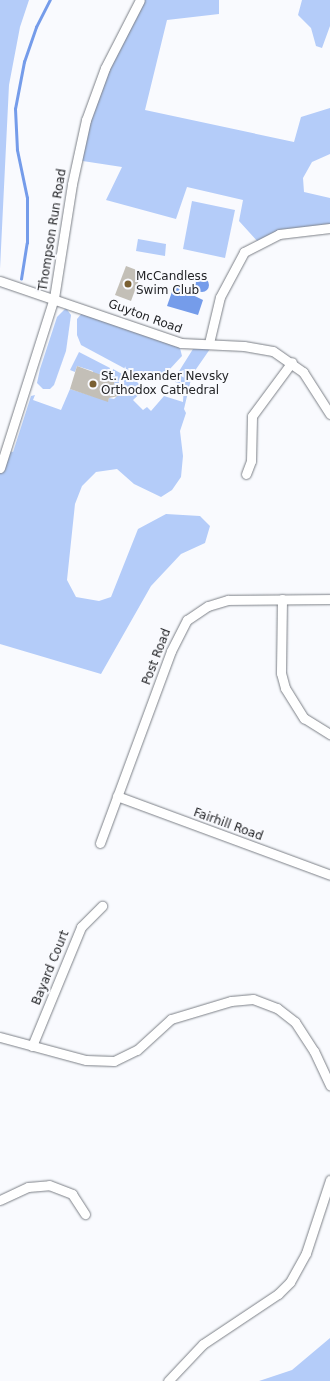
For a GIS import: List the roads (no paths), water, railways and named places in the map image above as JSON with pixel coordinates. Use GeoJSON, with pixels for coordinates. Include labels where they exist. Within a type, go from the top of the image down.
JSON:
{"type":"FeatureCollection","features":[{"type":"Feature","properties":{"kind":"street","name":"Thompson Run Road"},"geometry":{"type":"LineString","coordinates":[[0,468],[54,298],[72,184],[84,126],[105,68],[140,0]]}},
{"type":"Feature","properties":{"kind":"street"},"geometry":{"type":"LineString","coordinates":[[209,343],[220,298],[244,252],[279,234],[330,228]]}},
{"type":"Feature","properties":{"kind":"street","name":"Guyton Road"},"geometry":{"type":"LineString","coordinates":[[0,281],[54,298],[181,343],[209,343],[266,349],[292,362]]}},
{"type":"Feature","properties":{"kind":"street"},"geometry":{"type":"LineString","coordinates":[[246,474],[252,456],[252,416],[292,362],[308,379],[330,414]]}},
{"type":"Feature","properties":{"kind":"street"},"geometry":{"type":"LineString","coordinates":[[282,599],[281,673],[285,688],[304,718],[330,734]]}},
{"type":"Feature","properties":{"kind":"street","name":"Post Road"},"geometry":{"type":"LineString","coordinates":[[100,843],[178,636],[187,620],[208,606],[228,600],[330,599]]}},
{"type":"Feature","properties":{"kind":"street","name":"Fairhill Road"},"geometry":{"type":"LineString","coordinates":[[117,796],[330,875]]}},
{"type":"Feature","properties":{"kind":"street","name":"Bayard Court"},"geometry":{"type":"LineString","coordinates":[[32,1046],[81,927],[102,906]]}},
{"type":"Feature","properties":{"kind":"street"},"geometry":{"type":"LineString","coordinates":[[0,1037],[86,1060],[114,1061],[137,1050],[170,1019],[231,1001],[253,999],[277,1008],[295,1022],[314,1051],[330,1084]]}},
{"type":"Feature","properties":{"kind":"street"},"geometry":{"type":"LineString","coordinates":[[168,1381],[210,1338],[272,1298],[290,1282],[306,1253],[330,1180]]}},
{"type":"Feature","properties":{"kind":"street"},"geometry":{"type":"LineString","coordinates":[[0,1200],[28,1188],[49,1185],[72,1194],[85,1214]]}},
{"type":"Feature","properties":{"kind":"water"},"geometry":{"type":"Polygon","coordinates":[[[199,278],[205,278],[209,282],[209,288],[205,292],[199,292],[195,288],[195,282],[199,278]]]}},
{"type":"Feature","properties":{"kind":"water"},"geometry":{"type":"Polygon","coordinates":[[[174,286],[203,300],[198,315],[167,306],[174,286]]]}},
{"type":"Feature","properties":{"kind":"waterway"},"geometry":{"type":"LineString","coordinates":[[21,279],[27,243],[27,198],[17,150],[15,109],[24,62],[36,27],[50,0]]}},
{"type":"Feature","properties":{"kind":"place","name":"McCandless Swim Club"},"geometry":{"type":"Point","coordinates":[128,284]}},
{"type":"Feature","properties":{"kind":"place","name":"St. Alexander Nevsky Orthodox Cathedral"},"geometry":{"type":"Point","coordinates":[93,384]}}]}
